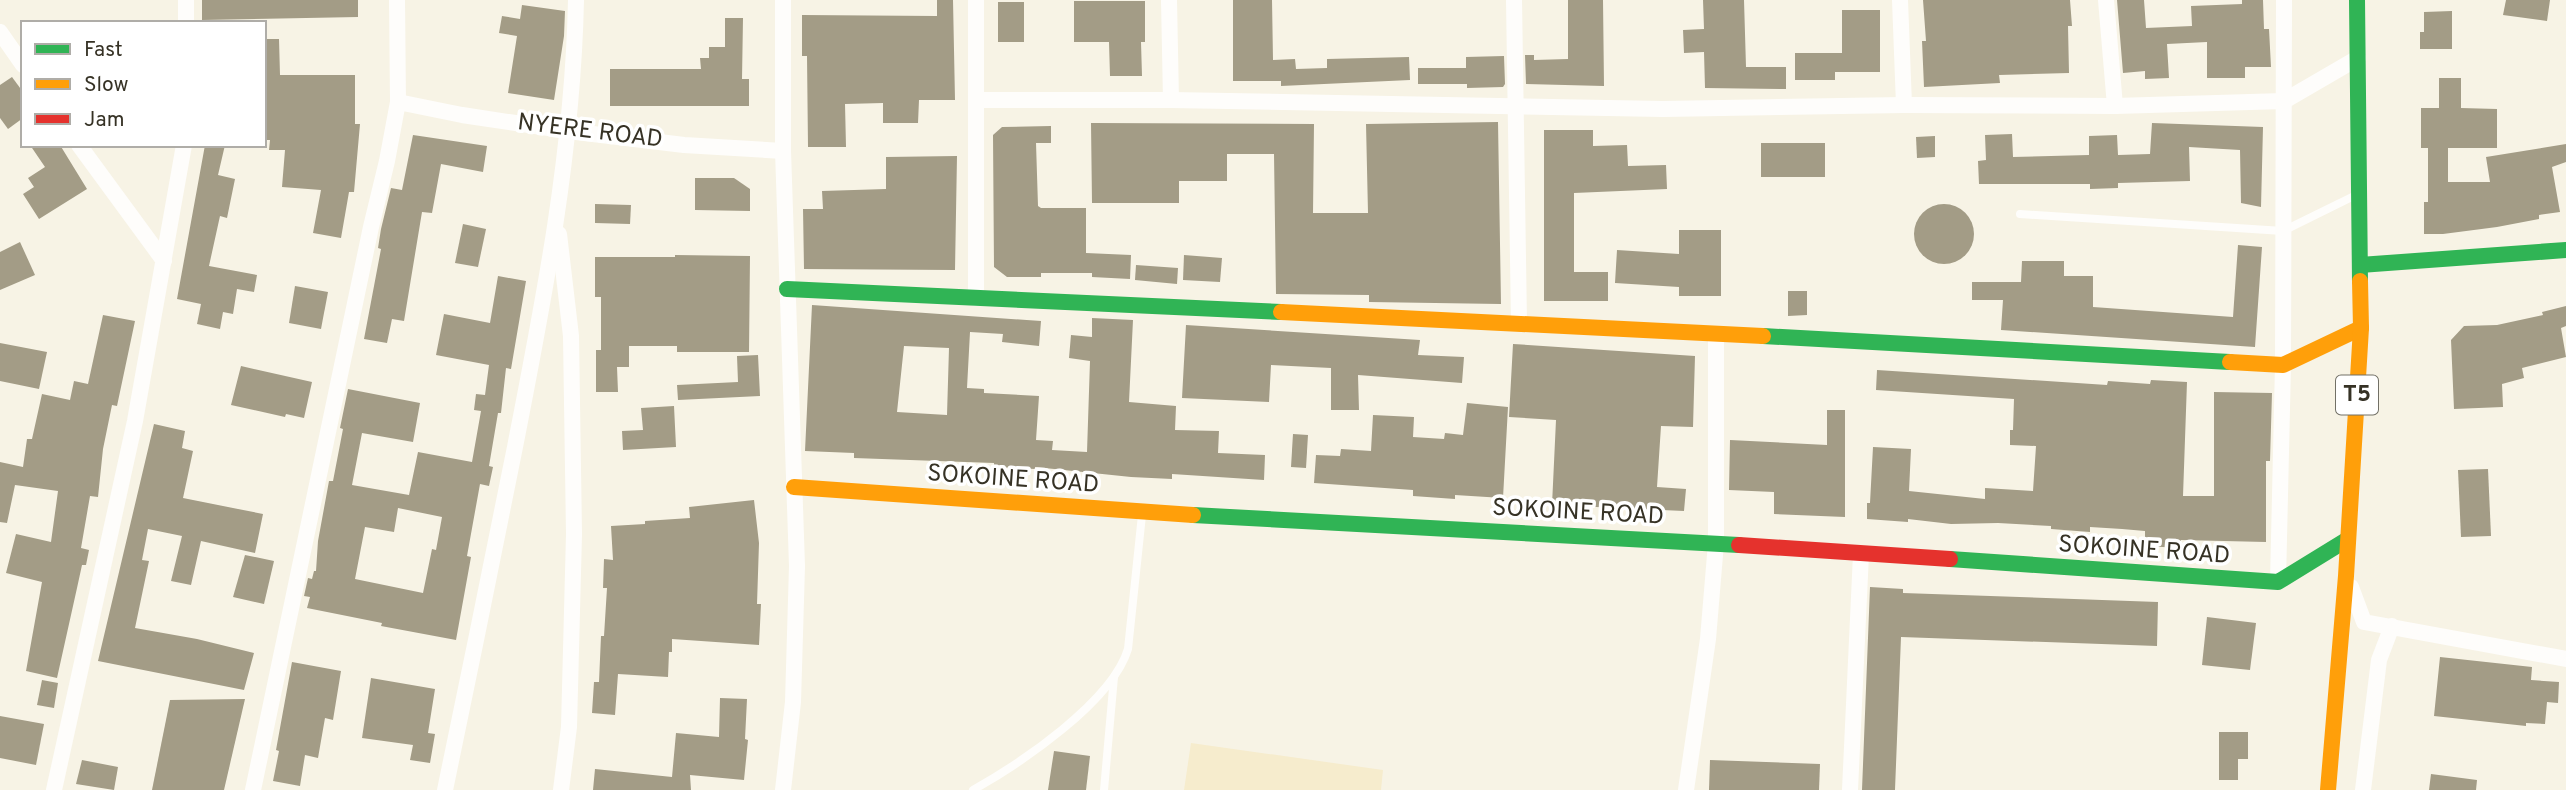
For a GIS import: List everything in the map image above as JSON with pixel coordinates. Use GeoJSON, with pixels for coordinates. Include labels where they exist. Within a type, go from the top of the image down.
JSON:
{"type":"FeatureCollection","features":[{"type":"Feature","properties":{"kind":"main road","name":"T5"},"geometry":{"type":"LineString","coordinates":[[2328,790],[2346,576],[2361,328],[2357,0]]}},
{"type":"Feature","properties":{"kind":"main road"},"geometry":{"type":"LineString","coordinates":[[2360,265],[2566,250]]}},
{"type":"Feature","properties":{"kind":"main road"},"geometry":{"type":"LineString","coordinates":[[788,289],[1519,323],[2283,365],[2361,328]]}},
{"type":"Feature","properties":{"kind":"main road","name":"SOKOINE ROAD"},"geometry":{"type":"LineString","coordinates":[[794,487],[1142,512],[1716,543],[2278,582]]}},
{"type":"Feature","properties":{"kind":"main road"},"geometry":{"type":"LineString","coordinates":[[2278,582],[2348,539]]}},
{"type":"Feature","properties":{"kind":"street"},"geometry":{"type":"LineString","coordinates":[[186,0],[186,21]]}},
{"type":"Feature","properties":{"kind":"street"},"geometry":{"type":"LineString","coordinates":[[253,790],[398,102],[397,0]]}},
{"type":"Feature","properties":{"kind":"street"},"geometry":{"type":"LineString","coordinates":[[445,790],[518,429],[557,218],[575,54],[576,0]]}},
{"type":"Feature","properties":{"kind":"street"},"geometry":{"type":"LineString","coordinates":[[783,0],[783,151],[797,566],[794,675],[783,790]]}},
{"type":"Feature","properties":{"kind":"street"},"geometry":{"type":"LineString","coordinates":[[976,0],[976,298]]}},
{"type":"Feature","properties":{"kind":"street"},"geometry":{"type":"LineString","coordinates":[[1169,0],[1171,100]]}},
{"type":"Feature","properties":{"kind":"street"},"geometry":{"type":"LineString","coordinates":[[1514,0],[1519,323]]}},
{"type":"Feature","properties":{"kind":"street"},"geometry":{"type":"LineString","coordinates":[[1900,0],[1905,105]]}},
{"type":"Feature","properties":{"kind":"street"},"geometry":{"type":"LineString","coordinates":[[2106,0],[2115,106]]}},
{"type":"Feature","properties":{"kind":"street"},"geometry":{"type":"LineString","coordinates":[[2278,582],[2283,365],[2284,0]]}},
{"type":"Feature","properties":{"kind":"street"},"geometry":{"type":"LineString","coordinates":[[0,32],[21,62]]}},
{"type":"Feature","properties":{"kind":"street"},"geometry":{"type":"LineString","coordinates":[[977,100],[1171,100],[1663,109],[2284,102],[2358,58]]}},
{"type":"Feature","properties":{"kind":"street","name":"NYERE ROAD"},"geometry":{"type":"LineString","coordinates":[[398,102],[425,109],[568,131],[684,145],[783,151]]}},
{"type":"Feature","properties":{"kind":"street"},"geometry":{"type":"LineString","coordinates":[[80,147],[164,261]]}},
{"type":"Feature","properties":{"kind":"street"},"geometry":{"type":"LineString","coordinates":[[54,790],[135,421],[184,147]]}},
{"type":"Feature","properties":{"kind":"street"},"geometry":{"type":"LineString","coordinates":[[557,218],[571,336],[574,510],[569,727],[561,790]]}},
{"type":"Feature","properties":{"kind":"street"},"geometry":{"type":"LineString","coordinates":[[1686,790],[1707,639],[1716,543],[1716,335]]}},
{"type":"Feature","properties":{"kind":"street"},"geometry":{"type":"LineString","coordinates":[[1850,790],[1861,554]]}},
{"type":"Feature","properties":{"kind":"street"},"geometry":{"type":"LineString","coordinates":[[2346,576],[2364,622],[2566,659]]}},
{"type":"Feature","properties":{"kind":"street"},"geometry":{"type":"LineString","coordinates":[[2363,790],[2379,660],[2392,626]]}},
{"type":"Feature","properties":{"kind":"lane"},"geometry":{"type":"LineString","coordinates":[[2020,214],[2283,231],[2360,193]]}},
{"type":"Feature","properties":{"kind":"lane"},"geometry":{"type":"LineString","coordinates":[[973,790],[1056,733],[1093,702],[1123,664],[1128,649],[1142,512]]}},
{"type":"Feature","properties":{"kind":"lane"},"geometry":{"type":"LineString","coordinates":[[1104,790],[1114,677]]}},
{"type":"Feature","properties":{"kind":"shaded area"},"geometry":{"type":"Polygon","coordinates":[[[1191,743],[1383,770],[1381,790],[1184,790],[1191,743]]]}},
{"type":"Feature","properties":{"kind":"building"},"geometry":{"type":"Polygon","coordinates":[[[202,0],[358,0],[358,17],[202,20],[202,0]]]}},
{"type":"Feature","properties":{"kind":"building"},"geometry":{"type":"Polygon","coordinates":[[[937,0],[953,0],[955,100],[919,100],[918,123],[883,123],[883,103],[845,104],[846,147],[808,147],[807,56],[802,56],[802,15],[937,16],[937,0]]]}},
{"type":"Feature","properties":{"kind":"building"},"geometry":{"type":"Polygon","coordinates":[[[1233,0],[1272,0],[1273,60],[1295,59],[1296,69],[1327,68],[1327,59],[1409,57],[1410,80],[1281,86],[1281,81],[1233,81],[1233,0]]]}},
{"type":"Feature","properties":{"kind":"building"},"geometry":{"type":"Polygon","coordinates":[[[1568,0],[1603,0],[1604,86],[1526,84],[1525,55],[1534,55],[1534,60],[1568,59],[1568,0]]]}},
{"type":"Feature","properties":{"kind":"building"},"geometry":{"type":"Polygon","coordinates":[[[1703,0],[1744,0],[1746,67],[1786,67],[1786,89],[1705,88],[1704,52],[1684,53],[1683,30],[1704,29],[1703,0]]]}},
{"type":"Feature","properties":{"kind":"building"},"geometry":{"type":"Polygon","coordinates":[[[1923,0],[2070,0],[2072,26],[2068,26],[2069,73],[1999,75],[2000,83],[1924,87],[1922,41],[1926,41],[1923,0]]]}},
{"type":"Feature","properties":{"kind":"building"},"geometry":{"type":"Polygon","coordinates":[[[2117,0],[2144,0],[2146,28],[2192,26],[2191,6],[2242,4],[2242,0],[2263,0],[2264,29],[2269,29],[2271,67],[2245,67],[2245,78],[2207,78],[2207,42],[2167,44],[2169,78],[2145,79],[2145,71],[2123,73],[2117,0]]]}},
{"type":"Feature","properties":{"kind":"building"},"geometry":{"type":"Polygon","coordinates":[[[2506,0],[2550,0],[2547,21],[2503,15],[2506,0]]]}},
{"type":"Feature","properties":{"kind":"building"},"geometry":{"type":"Polygon","coordinates":[[[1074,1],[1145,1],[1145,42],[1141,42],[1142,76],[1110,76],[1109,42],[1074,42],[1074,1]]]}},
{"type":"Feature","properties":{"kind":"building"},"geometry":{"type":"Polygon","coordinates":[[[998,2],[1024,2],[1024,42],[998,42],[998,2]]]}},
{"type":"Feature","properties":{"kind":"building"},"geometry":{"type":"Polygon","coordinates":[[[522,5],[565,11],[554,100],[508,93],[517,36],[499,33],[502,16],[520,19],[522,5]]]}},
{"type":"Feature","properties":{"kind":"building"},"geometry":{"type":"Polygon","coordinates":[[[1842,10],[1880,10],[1880,72],[1835,72],[1835,80],[1795,80],[1795,53],[1842,53],[1842,10]]]}},
{"type":"Feature","properties":{"kind":"building"},"geometry":{"type":"Polygon","coordinates":[[[2452,11],[2452,49],[2420,49],[2420,32],[2424,32],[2424,12],[2452,11]]]}},
{"type":"Feature","properties":{"kind":"building"},"geometry":{"type":"Polygon","coordinates":[[[725,18],[743,18],[742,79],[749,79],[749,106],[610,106],[610,69],[701,69],[700,58],[709,58],[709,47],[725,47],[725,18]]]}},
{"type":"Feature","properties":{"kind":"building"},"geometry":{"type":"Polygon","coordinates":[[[266,39],[279,39],[280,75],[355,75],[355,124],[360,124],[354,192],[349,192],[341,238],[313,233],[321,190],[282,187],[285,150],[269,150],[270,140],[266,140],[266,39]]]}},
{"type":"Feature","properties":{"kind":"building"},"geometry":{"type":"Polygon","coordinates":[[[1504,56],[1503,87],[1467,88],[1467,84],[1418,84],[1418,68],[1466,68],[1466,57],[1504,56]]]}},
{"type":"Feature","properties":{"kind":"building"},"geometry":{"type":"Polygon","coordinates":[[[12,77],[21,89],[21,119],[8,129],[0,118],[0,85],[12,77]]]}},
{"type":"Feature","properties":{"kind":"building"},"geometry":{"type":"Polygon","coordinates":[[[2439,78],[2461,78],[2461,108],[2497,109],[2497,148],[2448,148],[2448,182],[2490,182],[2486,157],[2566,144],[2566,162],[2552,167],[2560,212],[2497,227],[2424,234],[2424,202],[2428,202],[2428,148],[2421,148],[2421,108],[2439,108],[2439,78]]]}},
{"type":"Feature","properties":{"kind":"building"},"geometry":{"type":"Polygon","coordinates":[[[1498,122],[1501,304],[1369,302],[1369,295],[1276,294],[1274,154],[1227,154],[1227,181],[1179,181],[1179,203],[1092,203],[1091,123],[1314,124],[1313,213],[1368,213],[1366,124],[1498,122]]]}},
{"type":"Feature","properties":{"kind":"building"},"geometry":{"type":"Polygon","coordinates":[[[2152,123],[2263,127],[2261,207],[2241,203],[2240,150],[2189,147],[2190,181],[2118,183],[2118,188],[2090,189],[2090,184],[1979,184],[1978,161],[1986,160],[1985,135],[2012,134],[2013,157],[2089,155],[2089,136],[2117,135],[2118,155],[2150,154],[2152,123]]]}},
{"type":"Feature","properties":{"kind":"building"},"geometry":{"type":"Polygon","coordinates":[[[1051,126],[1051,143],[1036,143],[1038,206],[1086,208],[1086,253],[1131,255],[1130,279],[1092,277],[1092,273],[1041,273],[1041,277],[1007,277],[994,267],[993,135],[1002,127],[1051,126]]]}},
{"type":"Feature","properties":{"kind":"building"},"geometry":{"type":"Polygon","coordinates":[[[1544,130],[1593,130],[1593,146],[1627,145],[1628,166],[1666,165],[1667,189],[1574,193],[1574,272],[1608,272],[1608,301],[1544,301],[1544,130]]]}},
{"type":"Feature","properties":{"kind":"building"},"geometry":{"type":"Polygon","coordinates":[[[413,135],[487,146],[483,172],[441,164],[432,213],[422,212],[404,321],[392,319],[387,343],[364,339],[381,249],[378,248],[381,229],[391,188],[402,190],[413,135]]]}},
{"type":"Feature","properties":{"kind":"building"},"geometry":{"type":"Polygon","coordinates":[[[1935,136],[1935,157],[1917,158],[1916,137],[1935,136]]]}},
{"type":"Feature","properties":{"kind":"building"},"geometry":{"type":"Polygon","coordinates":[[[1761,143],[1825,143],[1825,177],[1761,177],[1761,143]]]}},
{"type":"Feature","properties":{"kind":"building"},"geometry":{"type":"Polygon","coordinates":[[[31,147],[61,147],[87,189],[39,219],[23,194],[34,187],[28,178],[45,167],[31,147]]]}},
{"type":"Feature","properties":{"kind":"building"},"geometry":{"type":"Polygon","coordinates":[[[205,147],[225,147],[218,175],[235,179],[227,218],[220,216],[209,266],[257,275],[254,292],[237,289],[233,314],[223,312],[220,329],[197,324],[201,304],[177,299],[205,147]]]}},
{"type":"Feature","properties":{"kind":"building"},"geometry":{"type":"Polygon","coordinates":[[[957,156],[955,270],[804,269],[803,209],[823,209],[822,191],[886,189],[886,157],[957,156]]]}},
{"type":"Feature","properties":{"kind":"building"},"geometry":{"type":"Polygon","coordinates":[[[695,178],[734,178],[750,189],[750,211],[695,210],[695,178]]]}},
{"type":"Feature","properties":{"kind":"building"},"geometry":{"type":"Polygon","coordinates":[[[595,204],[631,205],[630,224],[595,223],[595,204]]]}},
{"type":"Feature","properties":{"kind":"building"},"geometry":{"type":"Polygon","coordinates":[[[1944,204],[1965,213],[1974,234],[1965,255],[1944,264],[1923,255],[1914,234],[1923,213],[1944,204]]]}},
{"type":"Feature","properties":{"kind":"building"},"geometry":{"type":"Polygon","coordinates":[[[463,224],[486,229],[478,267],[455,263],[463,224]]]}},
{"type":"Feature","properties":{"kind":"building"},"geometry":{"type":"Polygon","coordinates":[[[1679,230],[1721,230],[1721,296],[1679,296],[1679,287],[1615,283],[1617,250],[1679,254],[1679,230]]]}},
{"type":"Feature","properties":{"kind":"building"},"geometry":{"type":"Polygon","coordinates":[[[20,242],[35,275],[0,290],[0,252],[20,242]]]}},
{"type":"Feature","properties":{"kind":"building"},"geometry":{"type":"Polygon","coordinates":[[[2238,245],[2262,247],[2255,347],[2001,330],[2003,300],[1972,300],[1972,282],[2021,282],[2022,261],[2064,261],[2064,276],[2093,276],[2093,307],[2233,317],[2238,245]]]}},
{"type":"Feature","properties":{"kind":"building"},"geometry":{"type":"Polygon","coordinates":[[[1184,255],[1222,258],[1220,282],[1183,280],[1184,255]]]}},
{"type":"Feature","properties":{"kind":"building"},"geometry":{"type":"Polygon","coordinates":[[[750,256],[749,352],[677,352],[677,346],[629,346],[629,367],[617,367],[618,392],[596,392],[596,350],[601,350],[601,297],[595,297],[595,257],[750,256]]]}},
{"type":"Feature","properties":{"kind":"building"},"geometry":{"type":"Polygon","coordinates":[[[1136,265],[1178,268],[1177,284],[1135,280],[1136,265]]]}},
{"type":"Feature","properties":{"kind":"building"},"geometry":{"type":"Polygon","coordinates":[[[498,276],[526,281],[511,369],[506,368],[501,413],[498,413],[489,466],[493,467],[489,486],[480,484],[467,556],[471,557],[456,640],[307,608],[310,597],[304,596],[308,578],[312,579],[316,571],[318,541],[329,481],[333,481],[348,389],[420,403],[413,442],[362,433],[352,485],[409,495],[418,452],[472,462],[481,411],[474,410],[476,394],[485,395],[489,365],[436,355],[444,314],[490,323],[498,276]],[[398,508],[394,532],[365,527],[355,579],[423,593],[432,549],[436,550],[442,517],[398,508]]]}},
{"type":"Feature","properties":{"kind":"building"},"geometry":{"type":"Polygon","coordinates":[[[295,286],[328,292],[321,329],[289,323],[295,286]]]}},
{"type":"Feature","properties":{"kind":"building"},"geometry":{"type":"Polygon","coordinates":[[[1788,291],[1807,291],[1807,315],[1788,316],[1788,291]]]}},
{"type":"Feature","properties":{"kind":"building"},"geometry":{"type":"Polygon","coordinates":[[[812,305],[1041,321],[1039,346],[1002,342],[1003,334],[970,332],[967,388],[984,389],[984,393],[1039,396],[1036,440],[1053,441],[1052,450],[1087,452],[1090,361],[1069,358],[1071,335],[1092,337],[1092,318],[1133,320],[1129,402],[1176,406],[1175,430],[1219,431],[1218,453],[1265,455],[1264,480],[1172,474],[1172,479],[1131,477],[1035,467],[994,467],[994,463],[854,458],[854,453],[805,451],[812,305]],[[904,346],[897,412],[947,415],[949,348],[904,346]]]}},
{"type":"Feature","properties":{"kind":"building"},"geometry":{"type":"Polygon","coordinates":[[[2566,306],[2566,326],[2561,328],[2566,357],[2522,368],[2524,378],[2502,384],[2503,407],[2454,409],[2451,340],[2464,326],[2497,325],[2543,315],[2542,312],[2566,306]]]}},
{"type":"Feature","properties":{"kind":"building"},"geometry":{"type":"Polygon","coordinates":[[[103,315],[135,321],[117,406],[112,405],[103,449],[98,497],[90,496],[81,548],[89,550],[86,565],[82,565],[57,678],[26,671],[42,582],[6,573],[16,534],[51,542],[58,491],[15,485],[7,523],[0,522],[0,462],[23,467],[27,439],[32,439],[42,394],[70,400],[74,381],[88,384],[103,315]]]}},
{"type":"Feature","properties":{"kind":"building"},"geometry":{"type":"Polygon","coordinates":[[[1186,325],[1420,340],[1418,355],[1464,357],[1462,383],[1358,375],[1359,410],[1331,410],[1331,368],[1271,365],[1269,402],[1182,398],[1186,325]]]}},
{"type":"Feature","properties":{"kind":"building"},"geometry":{"type":"Polygon","coordinates":[[[0,343],[47,352],[39,389],[0,381],[0,343]]]}},
{"type":"Feature","properties":{"kind":"building"},"geometry":{"type":"Polygon","coordinates":[[[1513,344],[1695,356],[1693,427],[1661,426],[1657,487],[1686,489],[1684,511],[1552,505],[1556,420],[1509,417],[1513,344]]]}},
{"type":"Feature","properties":{"kind":"building"},"geometry":{"type":"Polygon","coordinates":[[[758,355],[760,396],[678,400],[677,385],[738,382],[737,356],[758,355]]]}},
{"type":"Feature","properties":{"kind":"building"},"geometry":{"type":"Polygon","coordinates":[[[241,366],[312,382],[304,418],[286,414],[285,417],[231,405],[241,366]]]}},
{"type":"Feature","properties":{"kind":"building"},"geometry":{"type":"Polygon","coordinates":[[[1877,370],[2107,385],[2108,381],[2150,384],[2151,380],[2187,382],[2183,496],[2214,496],[2214,392],[2272,393],[2270,461],[2266,461],[2266,542],[2181,540],[2180,548],[2145,546],[2145,531],[2090,527],[2090,532],[2051,529],[2051,526],[1867,519],[1873,447],[1911,449],[1909,491],[1985,499],[1985,488],[2033,491],[2036,446],[2010,445],[2014,399],[1876,390],[1877,370]]]}},
{"type":"Feature","properties":{"kind":"building"},"geometry":{"type":"Polygon","coordinates":[[[1467,403],[1508,407],[1503,498],[1413,496],[1413,490],[1314,483],[1316,455],[1340,456],[1341,449],[1371,451],[1373,415],[1414,417],[1413,437],[1444,439],[1445,433],[1463,435],[1467,403]]]}},
{"type":"Feature","properties":{"kind":"building"},"geometry":{"type":"Polygon","coordinates":[[[674,406],[676,447],[623,450],[622,431],[643,430],[641,408],[674,406]]]}},
{"type":"Feature","properties":{"kind":"building"},"geometry":{"type":"Polygon","coordinates":[[[1827,410],[1845,410],[1845,517],[1774,514],[1774,492],[1729,490],[1730,440],[1827,445],[1827,410]]]}},
{"type":"Feature","properties":{"kind":"building"},"geometry":{"type":"Polygon","coordinates":[[[154,424],[185,431],[182,448],[193,451],[183,498],[263,514],[255,553],[201,541],[191,585],[171,581],[182,536],[148,529],[142,560],[149,561],[135,628],[254,653],[244,690],[98,661],[154,424]]]}},
{"type":"Feature","properties":{"kind":"building"},"geometry":{"type":"Polygon","coordinates":[[[1293,434],[1308,435],[1306,468],[1291,467],[1293,434]]]}},
{"type":"Feature","properties":{"kind":"building"},"geometry":{"type":"Polygon","coordinates":[[[2488,469],[2491,536],[2461,537],[2458,470],[2488,469]]]}},
{"type":"Feature","properties":{"kind":"building"},"geometry":{"type":"Polygon","coordinates":[[[754,500],[759,543],[759,645],[672,639],[668,677],[618,674],[615,715],[592,713],[594,682],[599,682],[601,636],[604,636],[607,588],[603,588],[604,559],[613,560],[611,526],[690,518],[689,507],[754,500]]]}},
{"type":"Feature","properties":{"kind":"building"},"geometry":{"type":"Polygon","coordinates":[[[245,555],[274,561],[264,604],[233,597],[245,555]]]}},
{"type":"Feature","properties":{"kind":"building"},"geometry":{"type":"Polygon","coordinates":[[[1870,587],[1903,589],[1903,593],[2158,602],[2157,646],[1901,637],[1895,790],[1862,790],[1870,587]]]}},
{"type":"Feature","properties":{"kind":"building"},"geometry":{"type":"Polygon","coordinates":[[[2207,617],[2256,623],[2250,670],[2202,665],[2207,617]]]}},
{"type":"Feature","properties":{"kind":"building"},"geometry":{"type":"Polygon","coordinates":[[[2440,657],[2532,667],[2531,680],[2559,682],[2558,703],[2547,702],[2545,724],[2526,723],[2526,726],[2434,716],[2440,657]]]}},
{"type":"Feature","properties":{"kind":"building"},"geometry":{"type":"Polygon","coordinates":[[[292,662],[341,671],[333,720],[325,718],[318,758],[305,755],[300,786],[273,781],[292,662]]]}},
{"type":"Feature","properties":{"kind":"building"},"geometry":{"type":"Polygon","coordinates":[[[371,678],[435,689],[428,733],[435,734],[430,763],[410,760],[413,745],[362,738],[371,678]]]}},
{"type":"Feature","properties":{"kind":"building"},"geometry":{"type":"Polygon","coordinates":[[[42,680],[58,683],[54,708],[37,705],[42,680]]]}},
{"type":"Feature","properties":{"kind":"building"},"geometry":{"type":"Polygon","coordinates":[[[720,698],[747,699],[745,739],[748,740],[744,780],[690,775],[691,790],[593,790],[595,769],[672,777],[676,733],[719,737],[720,698]]]}},
{"type":"Feature","properties":{"kind":"building"},"geometry":{"type":"Polygon","coordinates":[[[245,699],[224,790],[152,790],[170,700],[245,699]]]}},
{"type":"Feature","properties":{"kind":"building"},"geometry":{"type":"Polygon","coordinates":[[[0,716],[44,724],[36,765],[0,758],[0,716]]]}},
{"type":"Feature","properties":{"kind":"building"},"geometry":{"type":"Polygon","coordinates":[[[2219,732],[2248,732],[2248,759],[2238,759],[2238,780],[2219,780],[2219,732]]]}},
{"type":"Feature","properties":{"kind":"building"},"geometry":{"type":"Polygon","coordinates":[[[1054,751],[1090,756],[1086,790],[1048,790],[1054,751]]]}},
{"type":"Feature","properties":{"kind":"building"},"geometry":{"type":"Polygon","coordinates":[[[82,760],[118,767],[114,790],[76,784],[82,760]]]}},
{"type":"Feature","properties":{"kind":"building"},"geometry":{"type":"Polygon","coordinates":[[[1710,760],[1820,764],[1819,790],[1709,790],[1710,760]]]}},
{"type":"Feature","properties":{"kind":"building"},"geometry":{"type":"Polygon","coordinates":[[[2431,774],[2477,780],[2476,790],[2429,790],[2431,774]]]}},
{"type":"Feature","properties":{"kind":"traffic: fast"},"geometry":{"type":"LineString","coordinates":[[2357,0],[2360,281]]}},
{"type":"Feature","properties":{"kind":"traffic: fast"},"geometry":{"type":"LineString","coordinates":[[2360,265],[2566,250]]}},
{"type":"Feature","properties":{"kind":"traffic: fast"},"geometry":{"type":"LineString","coordinates":[[787,289],[1281,312]]}},
{"type":"Feature","properties":{"kind":"traffic: fast"},"geometry":{"type":"LineString","coordinates":[[1763,336],[2230,362]]}},
{"type":"Feature","properties":{"kind":"traffic: fast"},"geometry":{"type":"LineString","coordinates":[[1193,515],[1739,545]]}},
{"type":"Feature","properties":{"kind":"traffic: fast"},"geometry":{"type":"LineString","coordinates":[[1950,559],[2278,582],[2348,539]]}},
{"type":"Feature","properties":{"kind":"traffic: slow"},"geometry":{"type":"LineString","coordinates":[[2328,790],[2346,576],[2361,328],[2360,281]]}},
{"type":"Feature","properties":{"kind":"traffic: slow"},"geometry":{"type":"LineString","coordinates":[[1281,312],[1763,336]]}},
{"type":"Feature","properties":{"kind":"traffic: slow"},"geometry":{"type":"LineString","coordinates":[[2230,362],[2283,365],[2361,328]]}},
{"type":"Feature","properties":{"kind":"traffic: slow"},"geometry":{"type":"LineString","coordinates":[[794,487],[1193,515]]}},
{"type":"Feature","properties":{"kind":"traffic: jam"},"geometry":{"type":"LineString","coordinates":[[1739,545],[1950,559]]}}]}
